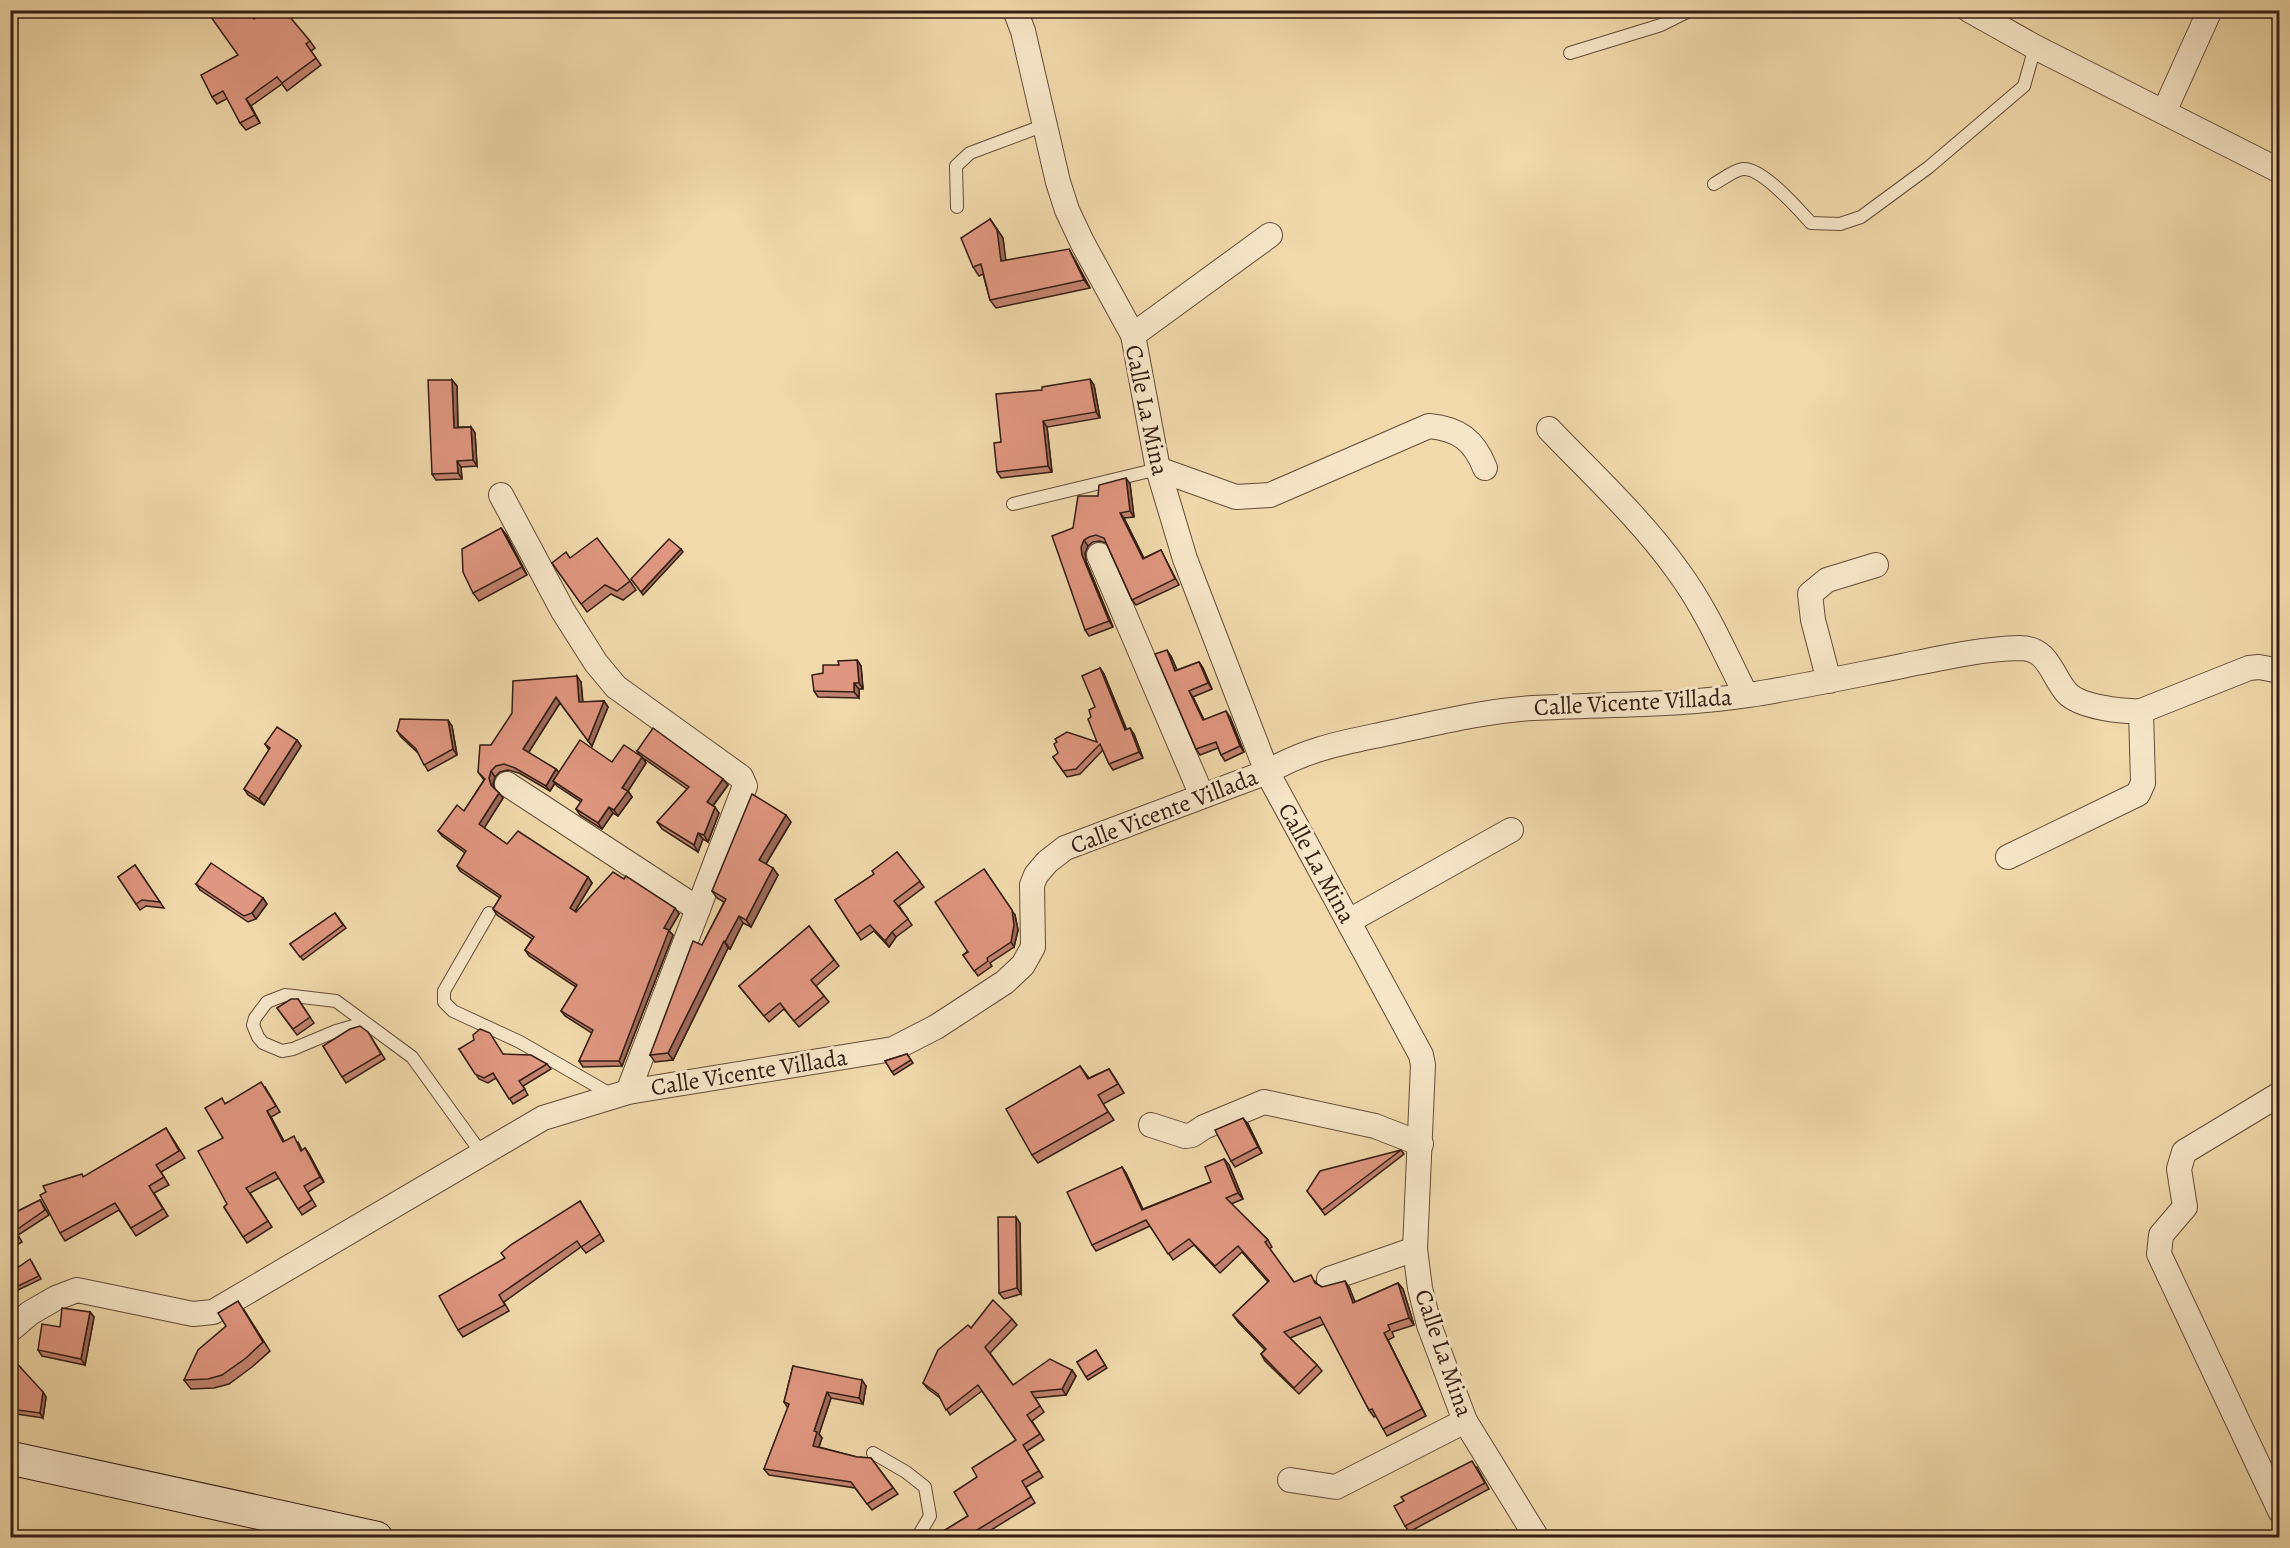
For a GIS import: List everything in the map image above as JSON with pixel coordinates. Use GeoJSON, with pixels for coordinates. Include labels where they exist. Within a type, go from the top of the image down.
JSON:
{"type":"FeatureCollection","features":[{"type":"Feature","properties":{"kind":"main road"},"geometry":{"type":"LineString","coordinates":[[10,1458],[376,1538]]}},
{"type":"Feature","properties":{"kind":"street","name":"Calle La Mina"},"geometry":{"type":"LineString","coordinates":[[1015,10],[1023,31],[1058,182],[1067,210],[1133,335],[1158,469],[1185,559],[1267,772],[1421,1055],[1423,1065],[1421,1144],[1415,1249],[1420,1288],[1429,1325],[1465,1421],[1537,1538]]}},
{"type":"Feature","properties":{"kind":"street"},"geometry":{"type":"LineString","coordinates":[[1969,10],[2035,47],[2280,171]]}},
{"type":"Feature","properties":{"kind":"street"},"geometry":{"type":"LineString","coordinates":[[2164,112],[2210,10]]}},
{"type":"Feature","properties":{"kind":"street"},"geometry":{"type":"LineString","coordinates":[[1133,335],[1270,235]]}},
{"type":"Feature","properties":{"kind":"street"},"geometry":{"type":"LineString","coordinates":[[1158,469],[1236,497],[1270,495],[1429,426],[1446,428],[1464,436],[1478,450],[1485,468]]}},
{"type":"Feature","properties":{"kind":"street"},"geometry":{"type":"LineString","coordinates":[[1549,429],[1607,486],[1678,570],[1705,612],[1746,695]]}},
{"type":"Feature","properties":{"kind":"street"},"geometry":{"type":"LineString","coordinates":[[501,495],[563,611],[605,676],[616,687],[744,781],[745,786],[698,909],[620,1093]]}},
{"type":"Feature","properties":{"kind":"street"},"geometry":{"type":"LineString","coordinates":[[1099,555],[1202,796]]}},
{"type":"Feature","properties":{"kind":"street"},"geometry":{"type":"LineString","coordinates":[[1829,681],[1813,620],[1810,594],[1827,580],[1876,565]]}},
{"type":"Feature","properties":{"kind":"street","name":"Calle Vicente Villada"},"geometry":{"type":"LineString","coordinates":[[10,1330],[30,1313],[77,1290],[193,1314],[213,1312],[543,1118],[620,1093],[893,1049],[936,1027],[995,989],[1023,965],[1033,947],[1032,885],[1036,875],[1047,862],[1065,848],[1267,772],[1289,759],[1318,748],[1470,716],[1531,708],[1635,705],[1746,695],[1829,681],[1969,652],[2022,648],[2033,650],[2045,657],[2068,693],[2080,701],[2125,712],[2141,711],[2249,668],[2280,670]]}},
{"type":"Feature","properties":{"kind":"street"},"geometry":{"type":"LineString","coordinates":[[2008,857],[2138,794],[2143,783],[2141,711]]}},
{"type":"Feature","properties":{"kind":"street"},"geometry":{"type":"LineString","coordinates":[[507,784],[698,909]]}},
{"type":"Feature","properties":{"kind":"street"},"geometry":{"type":"LineString","coordinates":[[1349,921],[1511,830]]}},
{"type":"Feature","properties":{"kind":"street"},"geometry":{"type":"LineString","coordinates":[[2280,1094],[2184,1152],[2179,1168],[2185,1207],[2161,1235],[2158,1254],[2280,1511]]}},
{"type":"Feature","properties":{"kind":"street"},"geometry":{"type":"LineString","coordinates":[[1151,1125],[1185,1136],[1192,1135],[1204,1127],[1257,1103],[1269,1102],[1375,1126],[1421,1144]]}},
{"type":"Feature","properties":{"kind":"street"},"geometry":{"type":"LineString","coordinates":[[1329,1280],[1415,1249]]}},
{"type":"Feature","properties":{"kind":"street"},"geometry":{"type":"LineString","coordinates":[[1290,1480],[1336,1487],[1465,1421]]}},
{"type":"Feature","properties":{"kind":"lane"},"geometry":{"type":"LineString","coordinates":[[1570,53],[1661,25],[1691,10]]}},
{"type":"Feature","properties":{"kind":"lane"},"geometry":{"type":"LineString","coordinates":[[1714,183],[1741,169],[1752,169],[1789,200],[1811,223],[1840,224],[1861,217],[1929,167],[2024,86],[2035,47]]}},
{"type":"Feature","properties":{"kind":"lane"},"geometry":{"type":"LineString","coordinates":[[957,207],[956,166],[970,153],[1045,125]]}},
{"type":"Feature","properties":{"kind":"lane"},"geometry":{"type":"LineString","coordinates":[[1013,504],[1158,469]]}},
{"type":"Feature","properties":{"kind":"lane"},"geometry":{"type":"LineString","coordinates":[[489,914],[444,991],[444,1002],[453,1011],[620,1093]]}},
{"type":"Feature","properties":{"kind":"lane"},"geometry":{"type":"LineString","coordinates":[[364,1023],[282,1051],[263,1043],[254,1025],[255,1018],[267,1002],[285,994],[336,1001],[412,1057],[482,1154]]}},
{"type":"Feature","properties":{"kind":"lane"},"geometry":{"type":"LineString","coordinates":[[873,1453],[925,1487],[930,1516],[917,1538]]}},
{"type":"Feature","properties":{"kind":"building"},"geometry":{"type":"Polygon","coordinates":[[[206,10],[248,10],[254,19],[267,10],[284,10],[310,41],[306,44],[316,58],[282,83],[277,77],[246,99],[255,115],[240,123],[223,91],[212,97],[201,75],[238,55],[206,10]]]}},
{"type":"Feature","properties":{"kind":"building"},"geometry":{"type":"Polygon","coordinates":[[[990,219],[997,230],[1001,261],[1069,249],[1084,280],[990,300],[981,264],[973,267],[961,238],[990,219]]]}},
{"type":"Feature","properties":{"kind":"building"},"geometry":{"type":"Polygon","coordinates":[[[1090,379],[1096,412],[1043,421],[1048,466],[997,472],[994,443],[1001,442],[996,394],[1042,390],[1042,387],[1090,379]]]}},
{"type":"Feature","properties":{"kind":"building"},"geometry":{"type":"Polygon","coordinates":[[[428,380],[452,380],[454,428],[471,427],[473,460],[457,461],[458,473],[432,474],[428,380]]]}},
{"type":"Feature","properties":{"kind":"building"},"geometry":{"type":"Polygon","coordinates":[[[1126,478],[1130,511],[1120,513],[1143,559],[1161,550],[1175,579],[1132,600],[1104,538],[1096,535],[1089,537],[1084,540],[1081,547],[1082,555],[1109,621],[1085,630],[1052,536],[1073,528],[1078,496],[1098,496],[1099,485],[1126,478]]]}},
{"type":"Feature","properties":{"kind":"building"},"geometry":{"type":"Polygon","coordinates":[[[501,528],[522,567],[473,593],[463,572],[462,549],[501,528]]]}},
{"type":"Feature","properties":{"kind":"building"},"geometry":{"type":"Polygon","coordinates":[[[597,538],[630,581],[617,591],[605,585],[581,604],[552,563],[566,552],[570,558],[597,538]]]}},
{"type":"Feature","properties":{"kind":"building"},"geometry":{"type":"Polygon","coordinates":[[[669,539],[681,549],[641,592],[631,579],[669,539]]]}},
{"type":"Feature","properties":{"kind":"building"},"geometry":{"type":"Polygon","coordinates":[[[1167,650],[1175,671],[1199,662],[1208,683],[1189,691],[1203,720],[1226,711],[1240,746],[1221,755],[1216,742],[1196,749],[1155,654],[1167,650]]]}},
{"type":"Feature","properties":{"kind":"building"},"geometry":{"type":"Polygon","coordinates":[[[857,660],[859,683],[854,683],[854,692],[814,691],[812,675],[823,673],[823,665],[839,665],[838,661],[857,660]]]}},
{"type":"Feature","properties":{"kind":"building"},"geometry":{"type":"Polygon","coordinates":[[[1100,668],[1125,730],[1130,728],[1139,752],[1109,764],[1100,744],[1076,769],[1063,771],[1053,757],[1058,753],[1054,744],[1057,742],[1055,739],[1067,732],[1097,742],[1088,719],[1091,717],[1089,710],[1095,707],[1082,676],[1100,668]]]}},
{"type":"Feature","properties":{"kind":"building"},"geometry":{"type":"Polygon","coordinates":[[[577,676],[579,702],[604,701],[588,741],[556,697],[523,749],[556,769],[546,786],[515,768],[504,764],[496,766],[489,778],[491,785],[499,793],[479,824],[507,844],[518,831],[588,877],[570,908],[576,912],[613,872],[624,879],[626,876],[675,908],[664,928],[669,930],[619,1061],[579,1061],[593,1030],[561,1011],[577,985],[525,950],[534,937],[493,909],[501,896],[457,866],[466,851],[438,831],[457,805],[464,811],[485,779],[478,772],[480,745],[491,745],[512,713],[513,681],[577,676]]]}},
{"type":"Feature","properties":{"kind":"building"},"geometry":{"type":"Polygon","coordinates":[[[400,719],[448,720],[453,749],[424,765],[416,749],[397,731],[400,719]]]}},
{"type":"Feature","properties":{"kind":"building"},"geometry":{"type":"Polygon","coordinates":[[[277,727],[297,740],[259,799],[244,789],[270,748],[265,744],[277,727]]]}},
{"type":"Feature","properties":{"kind":"building"},"geometry":{"type":"Polygon","coordinates":[[[653,728],[723,779],[707,802],[715,807],[704,835],[698,833],[694,845],[657,822],[689,787],[637,751],[653,728]]]}},
{"type":"Feature","properties":{"kind":"building"},"geometry":{"type":"Polygon","coordinates":[[[580,740],[612,762],[624,745],[642,757],[622,788],[628,791],[614,810],[609,807],[598,823],[576,809],[582,800],[553,781],[580,740]]]}},
{"type":"Feature","properties":{"kind":"building"},"geometry":{"type":"Polygon","coordinates":[[[752,794],[786,815],[759,860],[773,868],[746,920],[739,916],[724,941],[668,1053],[650,1055],[693,941],[702,945],[726,899],[712,891],[752,794]]]}},
{"type":"Feature","properties":{"kind":"building"},"geometry":{"type":"Polygon","coordinates":[[[897,852],[920,881],[894,901],[908,919],[885,941],[870,925],[857,934],[835,900],[874,874],[872,871],[897,852]]]}},
{"type":"Feature","properties":{"kind":"building"},"geometry":{"type":"Polygon","coordinates":[[[211,863],[263,898],[252,913],[244,916],[196,884],[211,863]]]}},
{"type":"Feature","properties":{"kind":"building"},"geometry":{"type":"Polygon","coordinates":[[[135,865],[160,902],[142,900],[136,904],[118,877],[135,865]]]}},
{"type":"Feature","properties":{"kind":"building"},"geometry":{"type":"Polygon","coordinates":[[[984,869],[1012,910],[1014,925],[1011,942],[987,958],[988,961],[974,971],[963,955],[968,952],[935,902],[984,869]]]}},
{"type":"Feature","properties":{"kind":"building"},"geometry":{"type":"Polygon","coordinates":[[[335,913],[343,925],[300,957],[290,944],[335,913]]]}},
{"type":"Feature","properties":{"kind":"building"},"geometry":{"type":"Polygon","coordinates":[[[809,926],[834,960],[811,980],[824,996],[794,1021],[780,1003],[764,1016],[739,986],[809,926]]]}},
{"type":"Feature","properties":{"kind":"building"},"geometry":{"type":"Polygon","coordinates":[[[291,999],[298,999],[310,1017],[293,1029],[277,1008],[291,999]]]}},
{"type":"Feature","properties":{"kind":"building"},"geometry":{"type":"Polygon","coordinates":[[[360,1026],[368,1032],[381,1054],[342,1077],[323,1046],[350,1029],[360,1026]]]}},
{"type":"Feature","properties":{"kind":"building"},"geometry":{"type":"Polygon","coordinates":[[[480,1029],[490,1033],[503,1054],[531,1055],[547,1064],[519,1081],[525,1089],[509,1099],[493,1073],[484,1078],[475,1074],[459,1049],[474,1040],[473,1035],[480,1029]]]}},
{"type":"Feature","properties":{"kind":"building"},"geometry":{"type":"Polygon","coordinates":[[[907,1054],[911,1060],[892,1072],[885,1061],[907,1054]]]}},
{"type":"Feature","properties":{"kind":"building"},"geometry":{"type":"Polygon","coordinates":[[[1080,1066],[1088,1079],[1109,1069],[1118,1084],[1098,1095],[1108,1112],[1032,1155],[1006,1109],[1080,1066]]]}},
{"type":"Feature","properties":{"kind":"building"},"geometry":{"type":"Polygon","coordinates":[[[261,1082],[276,1106],[267,1111],[283,1142],[294,1136],[301,1151],[305,1148],[320,1177],[304,1186],[312,1200],[298,1209],[275,1172],[246,1188],[268,1221],[243,1237],[224,1207],[227,1204],[198,1151],[223,1138],[205,1108],[222,1098],[225,1104],[261,1082]]]}},
{"type":"Feature","properties":{"kind":"building"},"geometry":{"type":"Polygon","coordinates":[[[1243,1118],[1258,1147],[1231,1161],[1215,1130],[1243,1118]]]}},
{"type":"Feature","properties":{"kind":"building"},"geometry":{"type":"Polygon","coordinates":[[[166,1128],[179,1151],[156,1165],[164,1177],[149,1186],[163,1209],[131,1228],[115,1203],[60,1233],[40,1195],[46,1192],[43,1186],[82,1174],[83,1177],[166,1128]]]}},
{"type":"Feature","properties":{"kind":"building"},"geometry":{"type":"Polygon","coordinates":[[[1401,1150],[1322,1210],[1307,1191],[1320,1171],[1401,1150]]]}},
{"type":"Feature","properties":{"kind":"building"},"geometry":{"type":"Polygon","coordinates":[[[1224,1159],[1238,1193],[1226,1198],[1268,1240],[1265,1242],[1294,1282],[1311,1275],[1315,1283],[1322,1287],[1345,1281],[1353,1303],[1398,1283],[1409,1318],[1388,1325],[1390,1330],[1384,1333],[1422,1409],[1383,1429],[1372,1409],[1369,1410],[1320,1317],[1284,1332],[1317,1365],[1294,1388],[1261,1354],[1266,1349],[1233,1315],[1269,1281],[1238,1246],[1215,1266],[1189,1239],[1168,1254],[1146,1220],[1092,1245],[1067,1192],[1122,1167],[1142,1210],[1211,1182],[1205,1167],[1224,1159]]]}},
{"type":"Feature","properties":{"kind":"building"},"geometry":{"type":"Polygon","coordinates":[[[40,1200],[45,1210],[15,1231],[19,1238],[10,1242],[10,1215],[40,1200]]]}},
{"type":"Feature","properties":{"kind":"building"},"geometry":{"type":"Polygon","coordinates":[[[580,1201],[600,1234],[581,1247],[577,1241],[499,1295],[505,1305],[458,1330],[439,1296],[505,1258],[501,1253],[512,1244],[580,1201]]]}},
{"type":"Feature","properties":{"kind":"building"},"geometry":{"type":"Polygon","coordinates":[[[998,1217],[1016,1217],[1017,1288],[999,1293],[998,1217]]]}},
{"type":"Feature","properties":{"kind":"building"},"geometry":{"type":"Polygon","coordinates":[[[30,1259],[39,1276],[16,1287],[10,1273],[30,1259]]]}},
{"type":"Feature","properties":{"kind":"building"},"geometry":{"type":"Polygon","coordinates":[[[993,1300],[1012,1319],[985,1347],[1013,1385],[1050,1359],[1072,1370],[1062,1389],[1031,1392],[1040,1406],[1027,1415],[1040,1434],[1023,1445],[1039,1471],[1022,1481],[1031,1497],[964,1538],[932,1538],[968,1516],[954,1492],[977,1477],[972,1468],[1016,1440],[978,1385],[946,1410],[938,1394],[923,1383],[938,1350],[968,1325],[971,1328],[993,1300]]]}},
{"type":"Feature","properties":{"kind":"building"},"geometry":{"type":"Polygon","coordinates":[[[238,1301],[263,1342],[246,1358],[222,1375],[208,1379],[184,1380],[198,1350],[226,1326],[218,1313],[238,1301]]]}},
{"type":"Feature","properties":{"kind":"building"},"geometry":{"type":"Polygon","coordinates":[[[62,1308],[90,1312],[81,1359],[38,1350],[42,1324],[60,1327],[62,1308]]]}},
{"type":"Feature","properties":{"kind":"building"},"geometry":{"type":"Polygon","coordinates":[[[1096,1350],[1105,1365],[1086,1377],[1077,1362],[1096,1350]]]}},
{"type":"Feature","properties":{"kind":"building"},"geometry":{"type":"Polygon","coordinates":[[[10,1356],[43,1392],[40,1413],[10,1409],[10,1356]]]}},
{"type":"Feature","properties":{"kind":"building"},"geometry":{"type":"Polygon","coordinates":[[[793,1366],[862,1380],[859,1398],[827,1392],[814,1431],[817,1432],[813,1446],[857,1457],[871,1458],[893,1488],[867,1504],[851,1482],[764,1469],[789,1404],[784,1402],[793,1366]]]}},
{"type":"Feature","properties":{"kind":"building"},"geometry":{"type":"Polygon","coordinates":[[[1472,1461],[1485,1483],[1405,1526],[1394,1506],[1404,1501],[1401,1497],[1472,1461]]]}},
{"type":"Feature","properties":{"kind":"building"},"geometry":{"type":"Polygon","coordinates":[[[1497,1530],[1500,1538],[1481,1538],[1497,1530]]]}}]}
